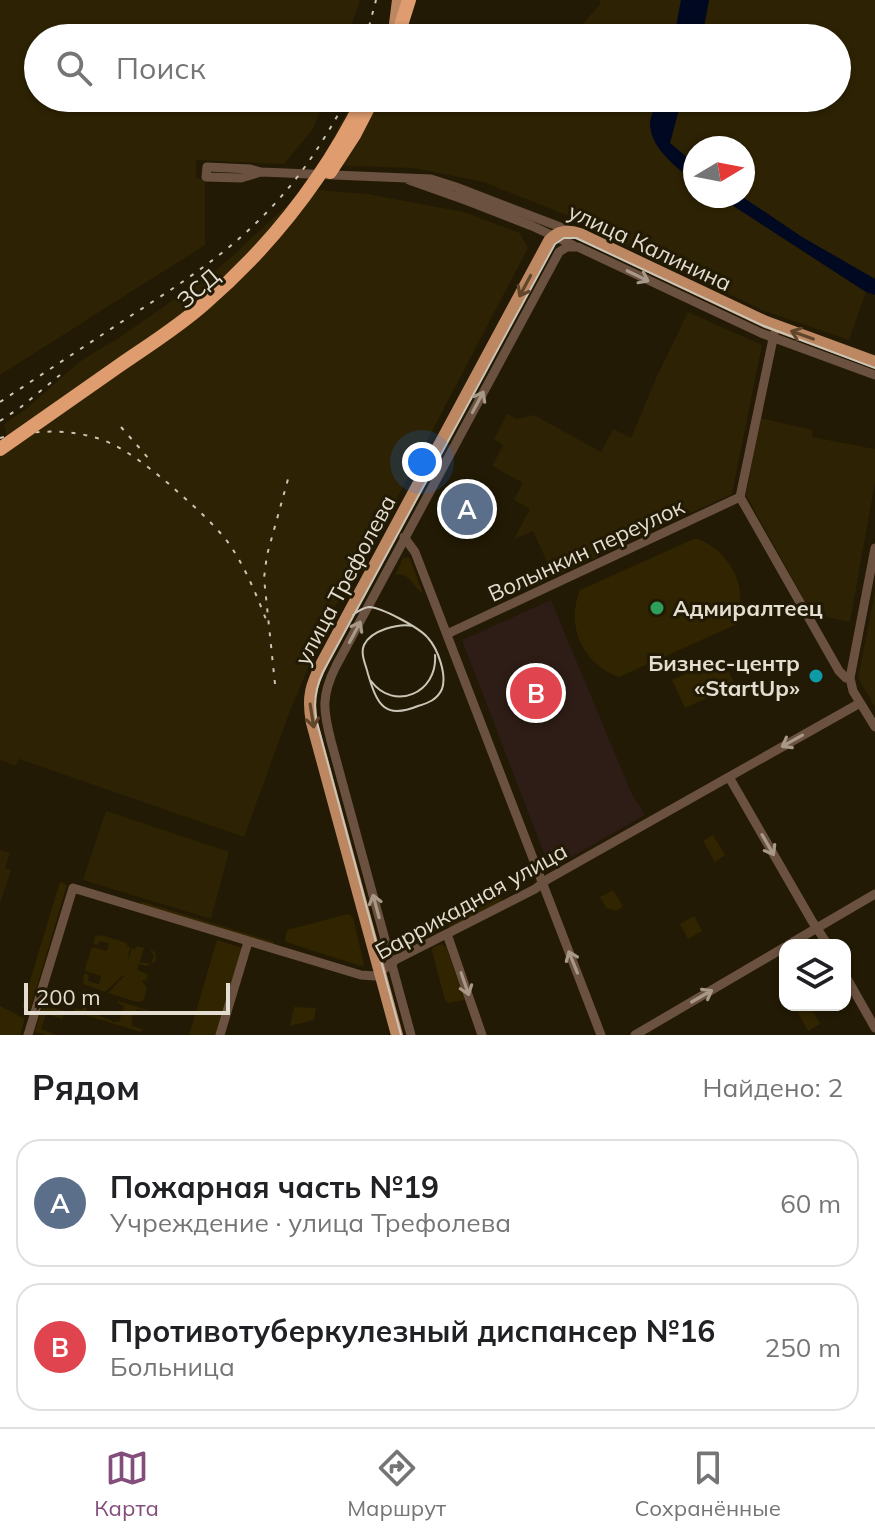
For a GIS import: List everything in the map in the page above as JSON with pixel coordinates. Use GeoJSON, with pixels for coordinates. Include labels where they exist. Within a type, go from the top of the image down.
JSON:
{"type":"FeatureCollection","features":[{"type":"Feature","properties":{"kind":"highway"},"geometry":{"type":"LineString","coordinates":[[396,24],[400,0]]}},
{"type":"Feature","properties":{"kind":"highway"},"geometry":{"type":"LineString","coordinates":[[398,24],[409,0]]}},
{"type":"Feature","properties":{"kind":"highway","name":"ЗСД"},"geometry":{"type":"LineString","coordinates":[[0,449],[175,327],[249,262],[312,185],[357,112]]}},
{"type":"Feature","properties":{"kind":"highway","name":"ЗСД"},"geometry":{"type":"LineString","coordinates":[[0,458],[179,333],[235,285],[313,197],[366,112]]}},
{"type":"Feature","properties":{"kind":"main road","name":"улица Калинина"},"geometry":{"type":"LineString","coordinates":[[563,239],[774,332],[875,362]]}},
{"type":"Feature","properties":{"kind":"main road","name":"улица Трефолева"},"geometry":{"type":"LineString","coordinates":[[397,1035],[312,723],[309,699],[315,677],[399,534],[549,241],[563,239]]}},
{"type":"Feature","properties":{"kind":"street","name":"улица Калинина"},"geometry":{"type":"LineString","coordinates":[[261,172],[241,178],[206,177],[207,167],[406,179],[563,239]]}},
{"type":"Feature","properties":{"kind":"street","name":"улица Калинина"},"geometry":{"type":"LineString","coordinates":[[774,332],[875,375]]}},
{"type":"Feature","properties":{"kind":"street"},"geometry":{"type":"LineString","coordinates":[[774,332],[740,497],[839,671],[850,678]]}},
{"type":"Feature","properties":{"kind":"street","name":"Волынкин переулок"},"geometry":{"type":"LineString","coordinates":[[447,634],[740,497]]}},
{"type":"Feature","properties":{"kind":"street"},"geometry":{"type":"LineString","coordinates":[[399,534],[415,552],[601,1035]]}},
{"type":"Feature","properties":{"kind":"street","name":"улица Трефолева"},"geometry":{"type":"LineString","coordinates":[[399,534],[331,677],[324,708],[411,1035]]}},
{"type":"Feature","properties":{"kind":"street"},"geometry":{"type":"LineString","coordinates":[[875,548],[850,678],[853,691],[875,727]]}},
{"type":"Feature","properties":{"kind":"street","name":"Баррикадная улица"},"geometry":{"type":"LineString","coordinates":[[28,1035],[73,888],[361,975],[375,976],[392,963],[535,889],[860,703]]}},
{"type":"Feature","properties":{"kind":"street"},"geometry":{"type":"LineString","coordinates":[[729,777],[824,939]]}},
{"type":"Feature","properties":{"kind":"street"},"geometry":{"type":"LineString","coordinates":[[798,939],[875,894]]}},
{"type":"Feature","properties":{"kind":"street"},"geometry":{"type":"LineString","coordinates":[[447,934],[482,1035]]}},
{"type":"Feature","properties":{"kind":"street"},"geometry":{"type":"LineString","coordinates":[[220,1035],[248,942]]}},
{"type":"Feature","properties":{"kind":"street"},"geometry":{"type":"LineString","coordinates":[[635,1035],[779,950]]}},
{"type":"Feature","properties":{"kind":"street"},"geometry":{"type":"LineString","coordinates":[[851,986],[875,1028]]}},
{"type":"Feature","properties":{"kind":"shaded area"},"geometry":{"type":"Polygon","coordinates":[[[0,0],[360,0],[352,24],[24,24],[24,112],[320,112],[313,129],[284,164],[196,160],[196,178],[205,179],[205,245],[0,375],[0,0]]]}},
{"type":"Feature","properties":{"kind":"shaded area"},"geometry":{"type":"Polygon","coordinates":[[[600,0],[681,0],[677,24],[583,24],[600,0]]]}},
{"type":"Feature","properties":{"kind":"shaded area"},"geometry":{"type":"Polygon","coordinates":[[[709,0],[875,0],[875,279],[755,205],[755,136],[683,136],[683,154],[670,143],[678,112],[851,112],[851,24],[705,24],[709,0]]]}},
{"type":"Feature","properties":{"kind":"shaded area"},"geometry":{"type":"Polygon","coordinates":[[[347,112],[654,112],[650,123],[656,145],[683,172],[683,208],[736,208],[866,292],[849,340],[762,310],[594,226],[483,182],[414,168],[319,165],[347,112]]]}},
{"type":"Feature","properties":{"kind":"shaded area"},"geometry":{"type":"Polygon","coordinates":[[[305,189],[368,194],[464,212],[520,233],[528,248],[396,500],[329,618],[290,711],[244,837],[19,759],[15,766],[0,760],[0,448],[9,444],[4,424],[26,409],[79,362],[219,268],[305,189]]]}},
{"type":"Feature","properties":{"kind":"shaded area"},"geometry":{"type":"Polygon","coordinates":[[[688,312],[762,345],[732,494],[628,542],[626,538],[620,541],[622,545],[554,577],[533,531],[514,539],[530,509],[514,500],[523,483],[492,466],[503,445],[494,439],[507,414],[517,419],[534,415],[601,452],[613,429],[631,438],[688,312]]]}},
{"type":"Feature","properties":{"kind":"shaded area"},"geometry":{"type":"Polygon","coordinates":[[[760,418],[813,430],[812,437],[875,449],[875,482],[850,622],[812,614],[746,495],[760,418]]]}},
{"type":"Feature","properties":{"kind":"shaded area","name":"Адмиралтеец"},"geometry":{"type":"Polygon","coordinates":[[[696,538],[719,552],[735,573],[740,598],[735,625],[619,677],[606,671],[587,653],[576,630],[576,604],[580,590],[696,538]]]}},
{"type":"Feature","properties":{"kind":"shaded area"},"geometry":{"type":"Polygon","coordinates":[[[408,557],[423,594],[407,577],[395,575],[403,558],[408,557]]]}},
{"type":"Feature","properties":{"kind":"shaded area"},"geometry":{"type":"Polygon","coordinates":[[[875,592],[875,707],[858,678],[875,592]]]}},
{"type":"Feature","properties":{"kind":"shaded area"},"geometry":{"type":"Polygon","coordinates":[[[551,600],[631,792],[645,815],[550,869],[462,640],[551,600]]]}},
{"type":"Feature","properties":{"kind":"shaded area"},"geometry":{"type":"Polygon","coordinates":[[[722,657],[735,685],[685,708],[672,680],[722,657]]]}},
{"type":"Feature","properties":{"kind":"shaded area"},"geometry":{"type":"Polygon","coordinates":[[[106,811],[229,852],[211,919],[83,880],[106,811]]]}},
{"type":"Feature","properties":{"kind":"shaded area"},"geometry":{"type":"Polygon","coordinates":[[[713,835],[725,855],[715,862],[703,841],[713,835]]]}},
{"type":"Feature","properties":{"kind":"shaded area"},"geometry":{"type":"Polygon","coordinates":[[[0,850],[10,853],[5,868],[11,870],[0,903],[0,850]]]}},
{"type":"Feature","properties":{"kind":"shaded area"},"geometry":{"type":"Polygon","coordinates":[[[60,882],[67,885],[30,1010],[22,1007],[60,882]]]}},
{"type":"Feature","properties":{"kind":"shaded area"},"geometry":{"type":"Polygon","coordinates":[[[613,890],[623,906],[616,911],[606,908],[600,897],[613,890]]]}},
{"type":"Feature","properties":{"kind":"shaded area"},"geometry":{"type":"Polygon","coordinates":[[[501,895],[501,902],[450,928],[447,922],[501,895]]]}},
{"type":"Feature","properties":{"kind":"shaded area"},"geometry":{"type":"Polygon","coordinates":[[[140,901],[274,942],[273,945],[142,905],[140,901]]]}},
{"type":"Feature","properties":{"kind":"shaded area"},"geometry":{"type":"Polygon","coordinates":[[[348,914],[353,917],[364,965],[286,942],[287,930],[348,914]]]}},
{"type":"Feature","properties":{"kind":"shaded area"},"geometry":{"type":"Polygon","coordinates":[[[694,916],[702,931],[688,939],[680,924],[694,916]]]}},
{"type":"Feature","properties":{"kind":"shaded area"},"geometry":{"type":"Polygon","coordinates":[[[101,935],[127,943],[130,947],[127,963],[132,948],[144,948],[140,962],[151,964],[139,964],[137,970],[148,974],[146,980],[142,980],[147,989],[143,1001],[108,993],[124,976],[105,992],[83,984],[84,973],[89,975],[88,981],[99,984],[101,976],[85,971],[92,947],[107,951],[109,943],[100,941],[98,945],[93,944],[95,937],[101,935]]]}},
{"type":"Feature","properties":{"kind":"shaded area"},"geometry":{"type":"Polygon","coordinates":[[[217,940],[242,948],[216,1035],[189,1035],[217,940]]]}},
{"type":"Feature","properties":{"kind":"shaded area"},"geometry":{"type":"Polygon","coordinates":[[[442,944],[446,947],[465,1000],[448,1003],[445,1000],[432,951],[433,947],[442,944]]]}},
{"type":"Feature","properties":{"kind":"shaded area"},"geometry":{"type":"Polygon","coordinates":[[[83,990],[98,995],[98,998],[90,996],[86,1012],[92,1016],[119,1022],[124,1006],[118,1001],[148,1010],[137,1009],[132,1017],[132,1026],[142,1029],[141,1032],[75,1012],[74,1008],[82,1010],[86,996],[78,994],[83,990]]]}},
{"type":"Feature","properties":{"kind":"shaded area"},"geometry":{"type":"Polygon","coordinates":[[[43,1005],[65,1011],[62,1019],[46,1014],[41,1029],[57,1035],[35,1032],[43,1005]]]}},
{"type":"Feature","properties":{"kind":"shaded area"},"geometry":{"type":"Polygon","coordinates":[[[0,1006],[25,1019],[20,1035],[0,1035],[0,1006]]]}},
{"type":"Feature","properties":{"kind":"shaded area"},"geometry":{"type":"Polygon","coordinates":[[[294,1007],[316,1008],[314,1020],[290,1026],[294,1007]]]}},
{"type":"Feature","properties":{"kind":"shaded area"},"geometry":{"type":"Polygon","coordinates":[[[797,1011],[813,1011],[820,1024],[808,1031],[797,1011]]]}},
{"type":"Feature","properties":{"kind":"water"},"geometry":{"type":"Polygon","coordinates":[[[681,0],[709,0],[705,24],[677,24],[681,0]]]}},
{"type":"Feature","properties":{"kind":"water"},"geometry":{"type":"Polygon","coordinates":[[[653,112],[678,112],[670,143],[683,154],[683,172],[659,148],[651,131],[653,112]]]}},
{"type":"Feature","properties":{"kind":"water"},"geometry":{"type":"Polygon","coordinates":[[[755,205],[875,279],[875,295],[736,208],[755,208],[755,205]]]}},
{"type":"Feature","properties":{"kind":"tram line"},"geometry":{"type":"LineString","coordinates":[[401,1035],[317,723],[317,691],[323,672],[555,244],[564,238],[576,238],[764,326],[875,368]]}},
{"type":"Feature","properties":{"kind":"tram line"},"geometry":{"type":"LineString","coordinates":[[353,615],[369,607],[391,614],[409,624],[417,629],[424,634],[438,655],[443,683],[438,696],[406,710],[390,710],[375,694],[363,648],[379,632],[393,627],[407,625],[413,626]]}},
{"type":"Feature","properties":{"kind":"tram line"},"geometry":{"type":"LineString","coordinates":[[371,681],[391,695],[413,694],[430,679],[435,655]]}},
{"type":"Feature","properties":{"kind":"railway"},"geometry":{"type":"LineString","coordinates":[[370,24],[376,0]]}},
{"type":"Feature","properties":{"kind":"railway"},"geometry":{"type":"LineString","coordinates":[[0,402],[220,255],[279,199],[321,144],[339,112]]}},
{"type":"Feature","properties":{"kind":"railway"},"geometry":{"type":"LineString","coordinates":[[0,421],[60,375]]}},
{"type":"Feature","properties":{"kind":"railway"},"geometry":{"type":"LineString","coordinates":[[121,427],[150,460]]}},
{"type":"Feature","properties":{"kind":"railway"},"geometry":{"type":"LineString","coordinates":[[0,438],[43,432],[87,435],[114,445],[136,458],[185,498],[223,537],[246,573],[267,622]]}},
{"type":"Feature","properties":{"kind":"railway"},"geometry":{"type":"LineString","coordinates":[[275,684],[264,578],[267,555],[290,472]]}},
{"type":"Feature","properties":{"kind":"place","name":"Пожарная часть №19"},"geometry":{"type":"Point","coordinates":[467,509]}},
{"type":"Feature","properties":{"kind":"place","name":"Адмиралтеец"},"geometry":{"type":"Point","coordinates":[657,608]}},
{"type":"Feature","properties":{"kind":"place","name":"Бизнес-центр «StartUp»"},"geometry":{"type":"Point","coordinates":[816,676]}},
{"type":"Feature","properties":{"kind":"place","name":"Противотуберкулезный диспансер №16"},"geometry":{"type":"Point","coordinates":[536,693]}}]}
